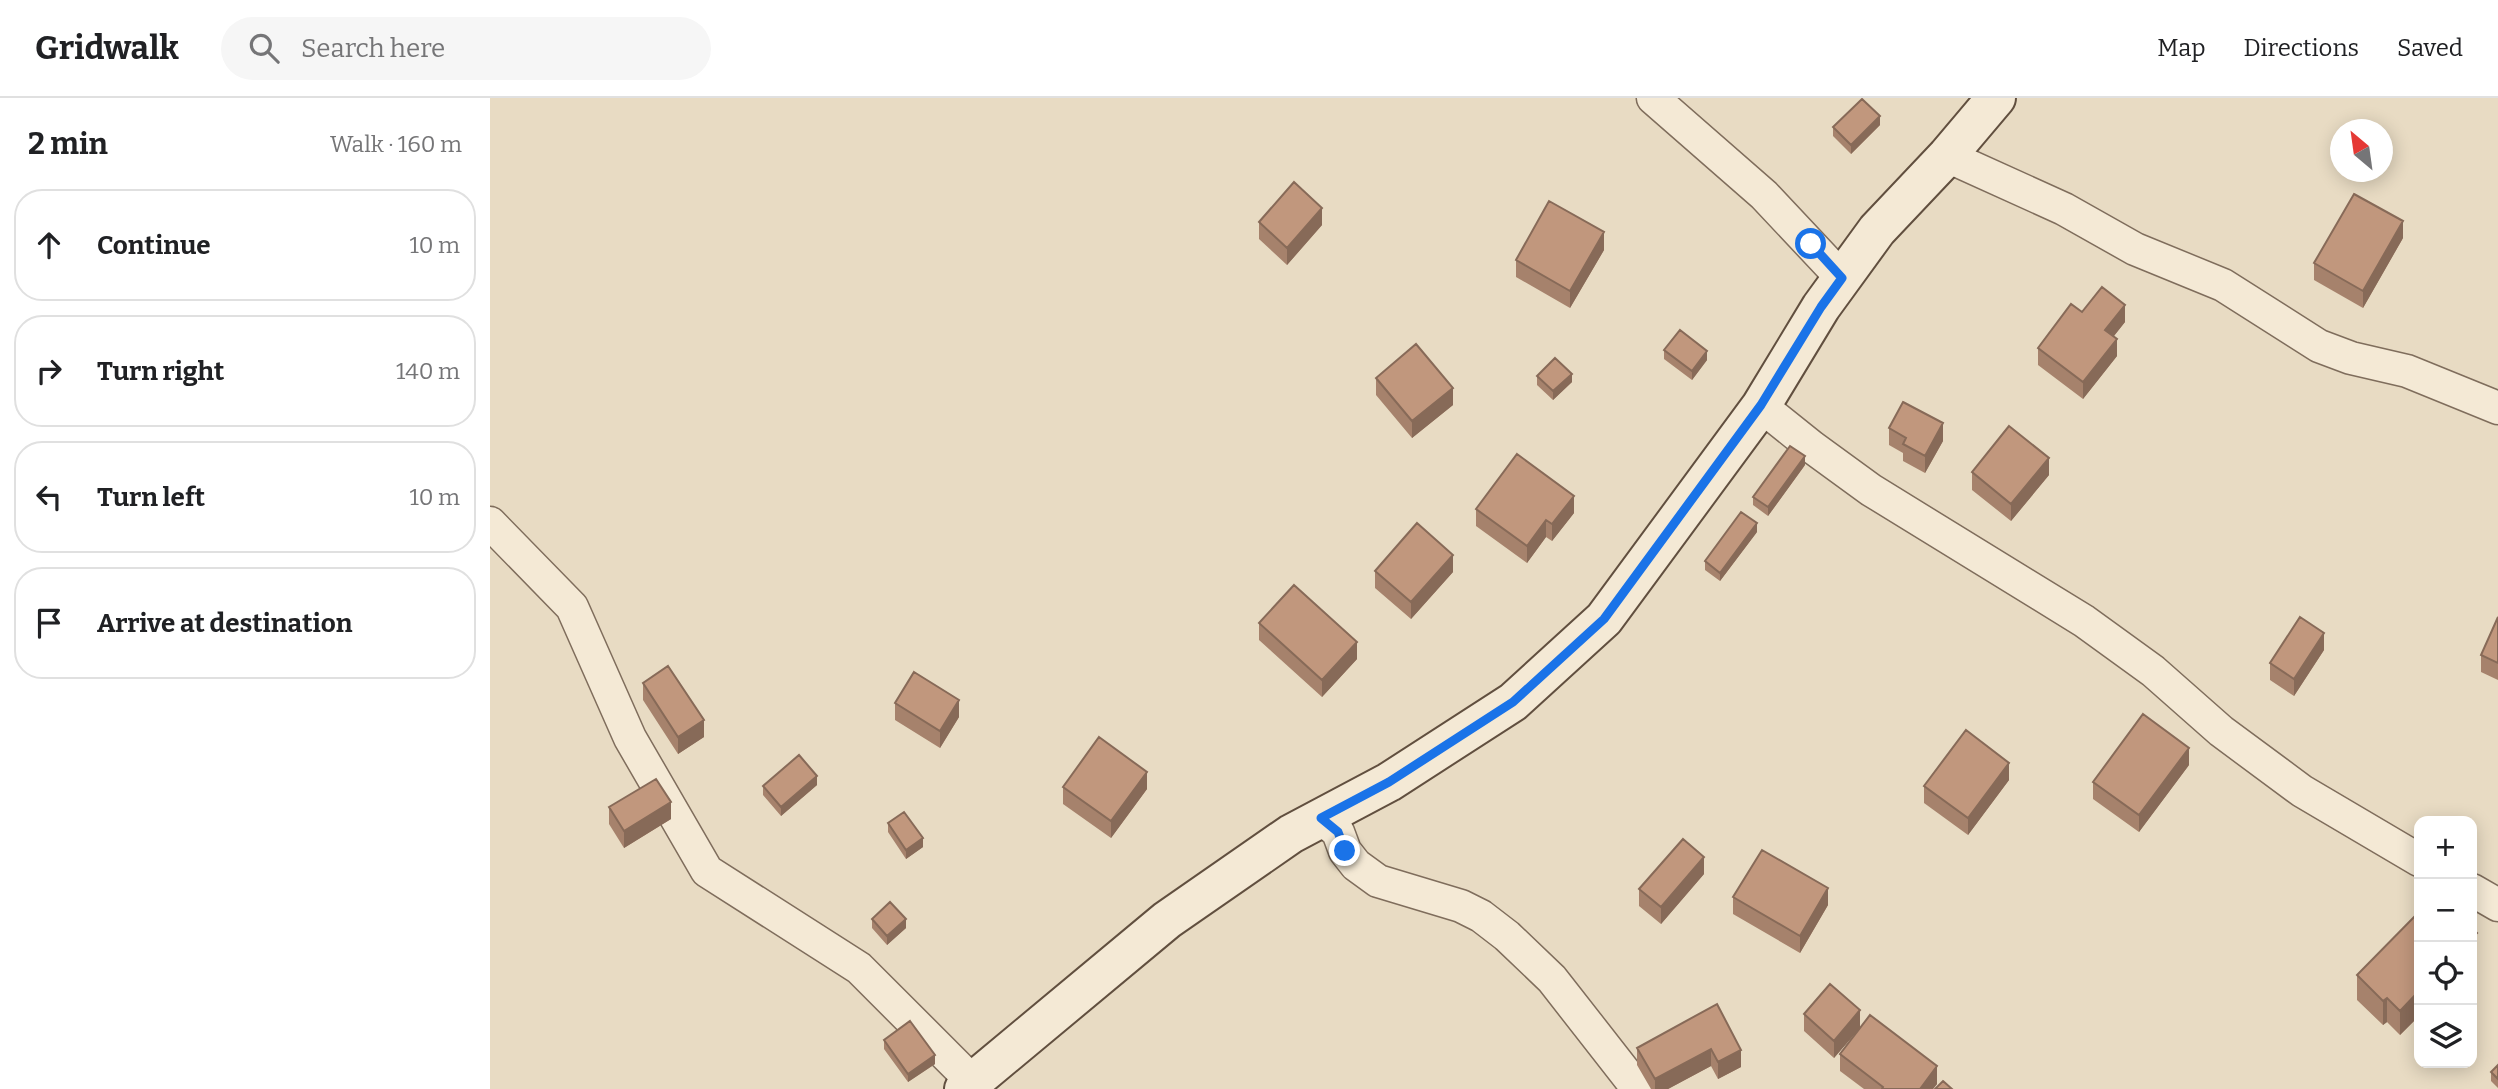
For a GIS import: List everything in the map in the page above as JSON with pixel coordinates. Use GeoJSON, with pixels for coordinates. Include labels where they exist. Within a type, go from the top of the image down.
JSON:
{"type":"FeatureCollection","features":[{"type":"Feature","properties":{"kind":"street"},"geometry":{"type":"LineString","coordinates":[[1653,98],[1764,195],[1842,278]]}},
{"type":"Feature","properties":{"kind":"street"},"geometry":{"type":"LineString","coordinates":[[490,523],[572,607],[629,738],[707,871],[859,968],[968,1085],[1167,920],[1291,834],[1389,782],[1513,702],[1604,619],[1761,405],[1821,307],[1877,230],[1947,156],[1996,98]]}},
{"type":"Feature","properties":{"kind":"street"},"geometry":{"type":"LineString","coordinates":[[1947,156],[2064,209],[2135,249],[2223,285],[2319,346],[2351,358],[2407,371],[2498,408]]}},
{"type":"Feature","properties":{"kind":"street"},"geometry":{"type":"LineString","coordinates":[[1761,405],[1871,490],[2084,621],[2153,671],[2221,731],[2302,791],[2414,857]]}},
{"type":"Feature","properties":{"kind":"street"},"geometry":{"type":"LineString","coordinates":[[1321,818],[1338,832],[1345,851],[1356,865],[1378,881],[1461,906],[1481,916],[1507,936],[1552,979],[1638,1089]]}},
{"type":"Feature","properties":{"kind":"street"},"geometry":{"type":"LineString","coordinates":[[2477,893],[2498,905]]}},
{"type":"Feature","properties":{"kind":"building"},"geometry":{"type":"Polygon","coordinates":[[[1862,99],[1880,116],[1851,145],[1833,127],[1862,99]]]}},
{"type":"Feature","properties":{"kind":"building"},"geometry":{"type":"Polygon","coordinates":[[[1294,182],[1322,208],[1287,248],[1259,222],[1294,182]]]}},
{"type":"Feature","properties":{"kind":"building"},"geometry":{"type":"Polygon","coordinates":[[[2354,194],[2403,221],[2363,291],[2314,263],[2354,194]]]}},
{"type":"Feature","properties":{"kind":"building"},"geometry":{"type":"Polygon","coordinates":[[[1549,201],[1604,232],[1570,291],[1516,260],[1549,201]]]}},
{"type":"Feature","properties":{"kind":"building"},"geometry":{"type":"Polygon","coordinates":[[[2102,287],[2125,305],[2105,330],[2117,339],[2083,382],[2038,348],[2071,304],[2082,312],[2102,287]]]}},
{"type":"Feature","properties":{"kind":"building"},"geometry":{"type":"Polygon","coordinates":[[[1680,330],[1707,351],[1692,371],[1664,350],[1680,330]]]}},
{"type":"Feature","properties":{"kind":"building"},"geometry":{"type":"Polygon","coordinates":[[[1416,344],[1453,388],[1412,421],[1376,378],[1416,344]]]}},
{"type":"Feature","properties":{"kind":"building"},"geometry":{"type":"Polygon","coordinates":[[[1555,358],[1572,374],[1553,391],[1537,376],[1555,358]]]}},
{"type":"Feature","properties":{"kind":"building"},"geometry":{"type":"Polygon","coordinates":[[[1903,402],[1943,423],[1925,456],[1903,444],[1906,438],[1889,428],[1903,402]]]}},
{"type":"Feature","properties":{"kind":"building"},"geometry":{"type":"Polygon","coordinates":[[[2009,426],[2049,458],[2011,504],[1972,472],[2009,426]]]}},
{"type":"Feature","properties":{"kind":"building"},"geometry":{"type":"Polygon","coordinates":[[[1790,446],[1805,456],[1768,507],[1753,497],[1790,446]]]}},
{"type":"Feature","properties":{"kind":"building"},"geometry":{"type":"Polygon","coordinates":[[[1517,454],[1574,496],[1552,524],[1546,520],[1527,546],[1476,509],[1517,454]]]}},
{"type":"Feature","properties":{"kind":"building"},"geometry":{"type":"Polygon","coordinates":[[[1741,512],[1757,523],[1720,573],[1705,561],[1741,512]]]}},
{"type":"Feature","properties":{"kind":"building"},"geometry":{"type":"Polygon","coordinates":[[[1417,523],[1453,555],[1411,602],[1375,571],[1417,523]]]}},
{"type":"Feature","properties":{"kind":"building"},"geometry":{"type":"Polygon","coordinates":[[[1294,585],[1357,642],[1322,680],[1259,623],[1294,585]]]}},
{"type":"Feature","properties":{"kind":"building"},"geometry":{"type":"Polygon","coordinates":[[[2300,617],[2324,633],[2294,679],[2270,663],[2300,617]]]}},
{"type":"Feature","properties":{"kind":"building"},"geometry":{"type":"Polygon","coordinates":[[[2498,617],[2498,663],[2481,655],[2498,617]]]}},
{"type":"Feature","properties":{"kind":"building"},"geometry":{"type":"Polygon","coordinates":[[[668,666],[704,720],[678,737],[643,683],[668,666]]]}},
{"type":"Feature","properties":{"kind":"building"},"geometry":{"type":"Polygon","coordinates":[[[914,672],[959,700],[940,731],[895,703],[914,672]]]}},
{"type":"Feature","properties":{"kind":"building"},"geometry":{"type":"Polygon","coordinates":[[[2143,714],[2189,748],[2139,815],[2093,782],[2143,714]]]}},
{"type":"Feature","properties":{"kind":"building"},"geometry":{"type":"Polygon","coordinates":[[[1966,730],[2009,763],[1968,818],[1924,786],[1966,730]]]}},
{"type":"Feature","properties":{"kind":"building"},"geometry":{"type":"Polygon","coordinates":[[[1099,737],[1147,772],[1111,821],[1063,787],[1099,737]]]}},
{"type":"Feature","properties":{"kind":"building"},"geometry":{"type":"Polygon","coordinates":[[[799,755],[817,776],[781,807],[763,786],[799,755]]]}},
{"type":"Feature","properties":{"kind":"building"},"geometry":{"type":"Polygon","coordinates":[[[656,779],[671,802],[624,831],[609,807],[656,779]]]}},
{"type":"Feature","properties":{"kind":"building"},"geometry":{"type":"Polygon","coordinates":[[[904,812],[923,838],[906,850],[888,823],[904,812]]]}},
{"type":"Feature","properties":{"kind":"building"},"geometry":{"type":"Polygon","coordinates":[[[1683,839],[1704,857],[1661,907],[1639,889],[1683,839]]]}},
{"type":"Feature","properties":{"kind":"building"},"geometry":{"type":"Polygon","coordinates":[[[1762,850],[1828,888],[1800,936],[1733,897],[1762,850]]]}},
{"type":"Feature","properties":{"kind":"building"},"geometry":{"type":"Polygon","coordinates":[[[890,902],[906,919],[887,936],[872,919],[890,902]]]}},
{"type":"Feature","properties":{"kind":"building"},"geometry":{"type":"Polygon","coordinates":[[[2414,917],[2414,996],[2400,1011],[2387,998],[2383,1001],[2357,975],[2414,917]]]}},
{"type":"Feature","properties":{"kind":"building"},"geometry":{"type":"Polygon","coordinates":[[[1830,984],[1860,1010],[1834,1041],[1804,1014],[1830,984]]]}},
{"type":"Feature","properties":{"kind":"building"},"geometry":{"type":"Polygon","coordinates":[[[1717,1004],[1741,1050],[1718,1062],[1711,1049],[1655,1079],[1637,1048],[1717,1004]]]}},
{"type":"Feature","properties":{"kind":"building"},"geometry":{"type":"Polygon","coordinates":[[[1870,1015],[1937,1066],[1920,1089],[1882,1089],[1883,1087],[1840,1054],[1870,1015]]]}},
{"type":"Feature","properties":{"kind":"building"},"geometry":{"type":"Polygon","coordinates":[[[910,1021],[935,1055],[908,1074],[884,1040],[910,1021]]]}},
{"type":"Feature","properties":{"kind":"building"},"geometry":{"type":"Polygon","coordinates":[[[2498,1065],[2498,1079],[2491,1072],[2498,1065]]]}},
{"type":"Feature","properties":{"kind":"building"},"geometry":{"type":"Polygon","coordinates":[[[1943,1081],[1952,1089],[1935,1089],[1943,1081]]]}},
{"type":"Feature","properties":{"kind":"route"},"geometry":{"type":"LineString","coordinates":[[1345,851],[1338,832],[1321,818],[1389,782],[1513,702],[1604,619],[1761,405],[1821,307],[1842,278],[1811,244]]}}]}
